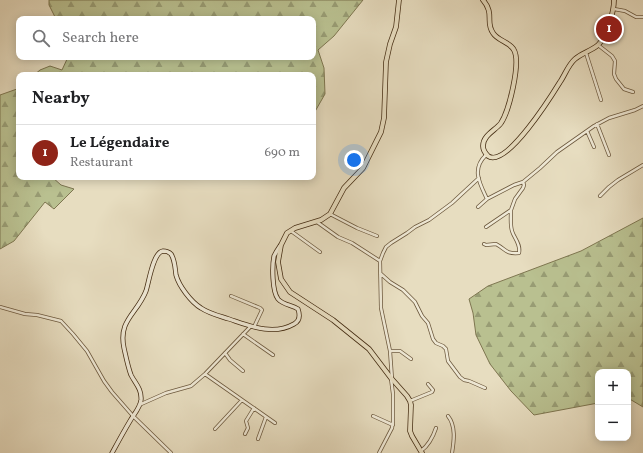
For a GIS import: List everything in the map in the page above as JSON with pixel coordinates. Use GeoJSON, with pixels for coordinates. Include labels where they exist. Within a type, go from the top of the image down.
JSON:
{"type":"FeatureCollection","features":[{"type":"Feature","properties":{"kind":"main road"},"geometry":{"type":"LineString","coordinates":[[112,453],[141,400],[141,393],[138,385],[129,369],[122,334],[128,320],[143,299],[154,261],[159,252],[166,251],[171,254],[179,282],[198,307],[252,327],[265,329],[283,328],[297,322],[300,314],[298,309],[279,300],[274,289],[274,262],[276,252],[285,236],[290,231],[299,226],[317,222],[330,214],[344,188],[363,168],[381,132],[384,118],[386,62],[396,27],[399,0]]}},
{"type":"Feature","properties":{"kind":"main road"},"geometry":{"type":"LineString","coordinates":[[483,0],[489,9],[490,28],[492,32],[496,37],[513,47],[516,61],[516,76],[503,118],[501,123],[485,139],[483,145],[484,152],[490,158],[501,156],[515,144],[545,104],[575,59],[598,45],[603,40],[613,9],[614,0]]}},
{"type":"Feature","properties":{"kind":"main road"},"geometry":{"type":"LineString","coordinates":[[281,245],[278,262],[279,270],[281,278],[288,289],[293,294],[321,311],[363,344],[373,354],[391,379],[407,396],[412,410],[410,431],[422,452]]}},
{"type":"Feature","properties":{"kind":"street"},"geometry":{"type":"LineString","coordinates":[[613,9],[625,11],[636,17],[643,17]]}},
{"type":"Feature","properties":{"kind":"street"},"geometry":{"type":"LineString","coordinates":[[598,45],[612,56],[615,63],[614,74],[616,79],[624,89],[633,92]]}},
{"type":"Feature","properties":{"kind":"street"},"geometry":{"type":"LineString","coordinates":[[586,53],[600,100]]}},
{"type":"Feature","properties":{"kind":"street"},"geometry":{"type":"LineString","coordinates":[[478,207],[487,199],[523,182],[557,152],[597,124],[609,118],[643,106]]}},
{"type":"Feature","properties":{"kind":"street"},"geometry":{"type":"LineString","coordinates":[[597,124],[609,155]]}},
{"type":"Feature","properties":{"kind":"street"},"geometry":{"type":"LineString","coordinates":[[587,131],[594,147]]}},
{"type":"Feature","properties":{"kind":"street"},"geometry":{"type":"LineString","coordinates":[[486,155],[482,159],[478,172],[479,182],[487,199]]}},
{"type":"Feature","properties":{"kind":"street"},"geometry":{"type":"LineString","coordinates":[[600,196],[618,180],[643,165]]}},
{"type":"Feature","properties":{"kind":"street"},"geometry":{"type":"LineString","coordinates":[[379,453],[393,425],[390,351],[381,308],[380,261],[388,245],[415,227],[429,220],[452,203],[479,178]]}},
{"type":"Feature","properties":{"kind":"street"},"geometry":{"type":"LineString","coordinates":[[484,244],[496,244],[508,252],[519,253],[519,247],[512,233],[511,210],[515,199],[523,188],[523,182]]}},
{"type":"Feature","properties":{"kind":"street"},"geometry":{"type":"LineString","coordinates":[[486,227],[511,210]]}},
{"type":"Feature","properties":{"kind":"street"},"geometry":{"type":"LineString","coordinates":[[330,214],[357,228],[377,236]]}},
{"type":"Feature","properties":{"kind":"street"},"geometry":{"type":"LineString","coordinates":[[317,222],[338,237],[352,243],[380,261]]}},
{"type":"Feature","properties":{"kind":"street"},"geometry":{"type":"LineString","coordinates":[[290,231],[320,252]]}},
{"type":"Feature","properties":{"kind":"street"},"geometry":{"type":"LineString","coordinates":[[381,274],[403,290],[415,302],[428,323],[433,339],[436,343],[445,348],[447,351],[448,360],[460,377],[485,388]]}},
{"type":"Feature","properties":{"kind":"street"},"geometry":{"type":"LineString","coordinates":[[139,405],[166,393],[189,387],[205,374],[243,334],[252,327],[262,310],[231,296]]}},
{"type":"Feature","properties":{"kind":"street"},"geometry":{"type":"LineString","coordinates":[[0,307],[25,314],[37,315],[61,321],[82,344],[112,392],[133,416],[171,453]]}},
{"type":"Feature","properties":{"kind":"street"},"geometry":{"type":"LineString","coordinates":[[243,334],[273,355]]}},
{"type":"Feature","properties":{"kind":"street"},"geometry":{"type":"LineString","coordinates":[[390,351],[400,351],[411,359]]}},
{"type":"Feature","properties":{"kind":"street"},"geometry":{"type":"LineString","coordinates":[[225,353],[230,360],[244,371]]}},
{"type":"Feature","properties":{"kind":"street"},"geometry":{"type":"LineString","coordinates":[[205,374],[275,423]]}},
{"type":"Feature","properties":{"kind":"street"},"geometry":{"type":"LineString","coordinates":[[410,401],[432,392],[433,390],[428,384]]}},
{"type":"Feature","properties":{"kind":"street"},"geometry":{"type":"LineString","coordinates":[[215,429],[242,400]]}},
{"type":"Feature","properties":{"kind":"street"},"geometry":{"type":"LineString","coordinates":[[245,434],[248,428],[246,421],[254,408]]}},
{"type":"Feature","properties":{"kind":"street"},"geometry":{"type":"LineString","coordinates":[[373,416],[393,425]]}},
{"type":"Feature","properties":{"kind":"street"},"geometry":{"type":"LineString","coordinates":[[448,416],[451,419],[454,430],[452,453]]}},
{"type":"Feature","properties":{"kind":"street"},"geometry":{"type":"LineString","coordinates":[[258,439],[266,417]]}},
{"type":"Feature","properties":{"kind":"street"},"geometry":{"type":"LineString","coordinates":[[422,452],[431,440],[436,428]]}},
{"type":"Feature","properties":{"kind":"green space"},"geometry":{"type":"Polygon","coordinates":[[[49,0],[363,0],[334,36],[318,50],[324,68],[325,94],[316,110],[316,72],[38,72],[50,66],[62,70],[67,60],[316,60],[316,16],[54,16],[49,5],[49,0]]]}},
{"type":"Feature","properties":{"kind":"green space"},"geometry":{"type":"Polygon","coordinates":[[[16,89],[16,180],[55,180],[61,185],[74,189],[54,209],[45,202],[14,241],[0,249],[0,95],[16,89]]]}},
{"type":"Feature","properties":{"kind":"green space"},"geometry":{"type":"Polygon","coordinates":[[[643,218],[643,407],[631,400],[631,369],[595,369],[595,404],[534,415],[511,391],[490,364],[476,335],[473,313],[469,299],[488,286],[581,251],[643,218]]]}},
{"type":"Feature","properties":{"kind":"place","name":"Le Légendaire"},"geometry":{"type":"Point","coordinates":[609,29]}}]}
